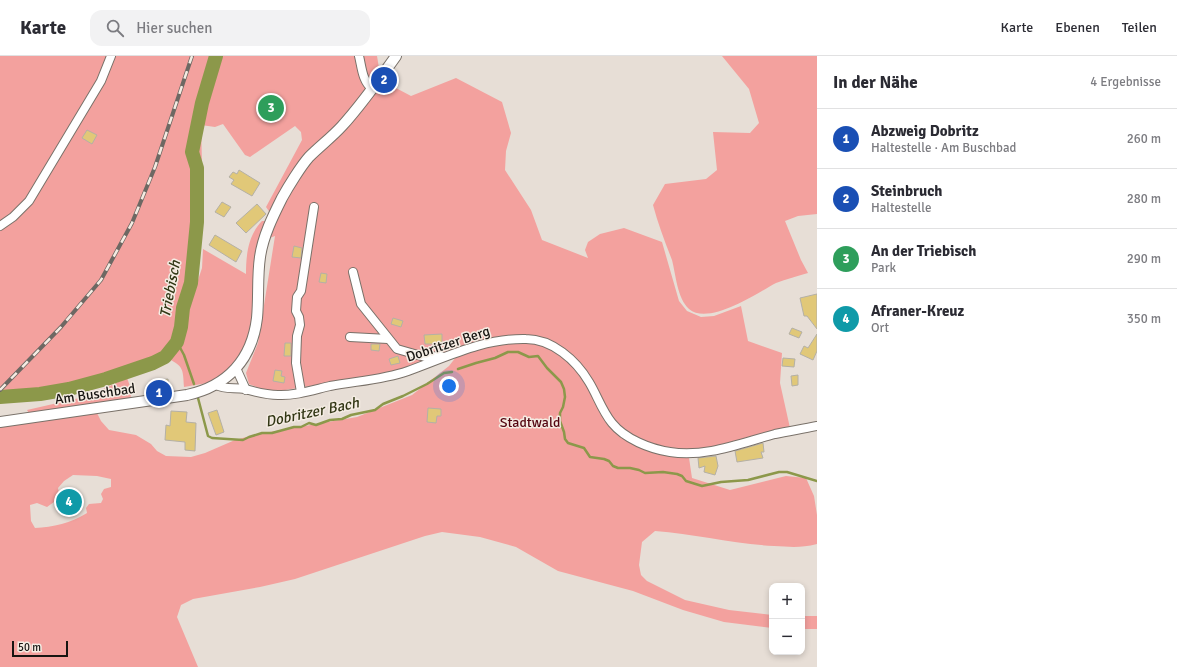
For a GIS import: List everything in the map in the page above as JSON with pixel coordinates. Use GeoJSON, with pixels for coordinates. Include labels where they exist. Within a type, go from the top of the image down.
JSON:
{"type":"FeatureCollection","features":[{"type":"Feature","properties":{"kind":"main road","name":"Am Buschbad"},"geometry":{"type":"LineString","coordinates":[[0,422],[187,395],[209,389],[236,368],[244,358],[254,333],[257,317],[260,257],[264,240],[283,197],[308,159],[342,125],[372,89],[396,56]]}},
{"type":"Feature","properties":{"kind":"street"},"geometry":{"type":"LineString","coordinates":[[0,226],[13,217],[29,201],[101,81],[111,56]]}},
{"type":"Feature","properties":{"kind":"street"},"geometry":{"type":"LineString","coordinates":[[360,56],[365,80],[367,85],[372,89]]}},
{"type":"Feature","properties":{"kind":"street"},"geometry":{"type":"LineString","coordinates":[[301,392],[296,363],[297,336],[300,325],[299,317],[296,311],[297,298],[301,291],[314,207]]}},
{"type":"Feature","properties":{"kind":"street"},"geometry":{"type":"LineString","coordinates":[[353,272],[361,304],[397,349],[425,357],[450,355]]}},
{"type":"Feature","properties":{"kind":"street"},"geometry":{"type":"LineString","coordinates":[[350,337],[388,339]]}},
{"type":"Feature","properties":{"kind":"street","name":"Dobritzer Berg"},"geometry":{"type":"LineString","coordinates":[[216,385],[222,388],[236,388],[270,395],[289,395],[383,378],[408,371],[486,343],[527,339],[546,342],[566,355],[579,368],[589,382],[612,423],[618,429],[642,444],[661,450],[687,454],[703,452],[782,432],[817,426]]}},
{"type":"Feature","properties":{"kind":"street"},"geometry":{"type":"LineString","coordinates":[[236,368],[246,390]]}},
{"type":"Feature","properties":{"kind":"green space","name":"Stadtwald"},"geometry":{"type":"Polygon","coordinates":[[[0,56],[377,56],[379,68],[383,74],[379,79],[411,96],[456,78],[502,102],[511,133],[506,151],[505,170],[531,210],[542,240],[588,258],[585,250],[588,242],[600,234],[624,228],[662,242],[679,301],[687,311],[701,317],[714,316],[741,306],[748,341],[782,353],[780,383],[790,428],[688,451],[692,478],[730,490],[786,476],[806,478],[814,496],[817,515],[817,544],[796,547],[759,545],[655,531],[642,542],[639,565],[641,575],[647,581],[685,600],[729,610],[769,615],[769,628],[724,622],[683,610],[633,591],[558,571],[516,547],[480,537],[442,532],[425,536],[295,579],[193,599],[181,605],[177,617],[198,667],[0,667],[0,427],[97,413],[101,421],[109,430],[136,435],[151,444],[157,451],[166,456],[191,457],[205,453],[235,440],[258,434],[357,417],[412,395],[449,366],[463,348],[407,368],[384,374],[285,390],[264,390],[249,384],[246,373],[258,343],[275,236],[264,240],[273,217],[266,207],[302,140],[301,132],[295,126],[250,157],[245,155],[223,124],[215,127],[201,125],[202,164],[197,168],[197,222],[191,283],[183,308],[178,342],[183,345],[188,310],[202,268],[203,249],[246,274],[247,253],[251,239],[262,221],[269,221],[260,241],[255,272],[253,320],[246,345],[231,368],[213,382],[184,387],[181,368],[179,365],[165,357],[130,372],[92,384],[26,395],[0,397],[0,56]],[[73,475],[64,481],[58,488],[59,493],[54,502],[47,507],[37,503],[30,505],[31,521],[35,528],[48,527],[68,522],[87,513],[86,508],[89,504],[101,503],[103,499],[101,494],[104,489],[111,487],[111,479],[97,476],[73,475]]]}},
{"type":"Feature","properties":{"kind":"green space"},"geometry":{"type":"Polygon","coordinates":[[[722,56],[817,56],[817,214],[798,216],[785,221],[808,273],[776,283],[733,306],[708,314],[698,313],[689,309],[682,299],[679,293],[672,260],[653,205],[665,184],[706,179],[717,170],[713,132],[750,133],[759,123],[749,89],[722,56]]]}},
{"type":"Feature","properties":{"kind":"green space"},"geometry":{"type":"Polygon","coordinates":[[[127,378],[130,386],[131,399],[30,415],[27,410],[88,396],[127,378]]]}},
{"type":"Feature","properties":{"kind":"green space"},"geometry":{"type":"Polygon","coordinates":[[[805,616],[817,616],[817,629],[805,629],[805,616]]]}},
{"type":"Feature","properties":{"kind":"building"},"geometry":{"type":"Polygon","coordinates":[[[87,130],[97,135],[92,144],[82,138],[87,130]]]}},
{"type":"Feature","properties":{"kind":"building"},"geometry":{"type":"Polygon","coordinates":[[[239,170],[260,183],[252,196],[231,184],[234,180],[229,177],[233,172],[237,174],[239,170]]]}},
{"type":"Feature","properties":{"kind":"building"},"geometry":{"type":"Polygon","coordinates":[[[222,202],[231,207],[224,217],[215,212],[222,202]]]}},
{"type":"Feature","properties":{"kind":"building"},"geometry":{"type":"Polygon","coordinates":[[[257,204],[266,214],[246,233],[236,223],[257,204]]]}},
{"type":"Feature","properties":{"kind":"building"},"geometry":{"type":"Polygon","coordinates":[[[215,235],[242,251],[236,262],[209,245],[215,235]]]}},
{"type":"Feature","properties":{"kind":"building"},"geometry":{"type":"Polygon","coordinates":[[[294,246],[302,248],[301,258],[292,257],[294,246]]]}},
{"type":"Feature","properties":{"kind":"building"},"geometry":{"type":"Polygon","coordinates":[[[321,273],[327,274],[326,283],[319,282],[321,273]]]}},
{"type":"Feature","properties":{"kind":"building"},"geometry":{"type":"Polygon","coordinates":[[[817,294],[817,329],[807,316],[804,316],[800,298],[817,294]]]}},
{"type":"Feature","properties":{"kind":"building"},"geometry":{"type":"Polygon","coordinates":[[[393,318],[403,321],[401,327],[391,324],[393,318]]]}},
{"type":"Feature","properties":{"kind":"building"},"geometry":{"type":"Polygon","coordinates":[[[792,328],[802,332],[799,338],[789,334],[792,328]]]}},
{"type":"Feature","properties":{"kind":"building"},"geometry":{"type":"Polygon","coordinates":[[[442,334],[442,344],[425,344],[424,335],[442,334]]]}},
{"type":"Feature","properties":{"kind":"building"},"geometry":{"type":"Polygon","coordinates":[[[817,334],[817,351],[813,360],[800,354],[804,346],[808,348],[817,334]]]}},
{"type":"Feature","properties":{"kind":"building"},"geometry":{"type":"Polygon","coordinates":[[[285,343],[291,343],[291,356],[284,356],[285,343]]]}},
{"type":"Feature","properties":{"kind":"building"},"geometry":{"type":"Polygon","coordinates":[[[371,344],[380,344],[379,351],[371,350],[371,344]]]}},
{"type":"Feature","properties":{"kind":"building"},"geometry":{"type":"Polygon","coordinates":[[[398,356],[400,363],[391,365],[389,359],[398,356]]]}},
{"type":"Feature","properties":{"kind":"building"},"geometry":{"type":"Polygon","coordinates":[[[783,358],[795,359],[794,367],[782,366],[783,358]]]}},
{"type":"Feature","properties":{"kind":"building"},"geometry":{"type":"Polygon","coordinates":[[[275,370],[282,371],[281,376],[285,377],[284,383],[273,381],[275,370]]]}},
{"type":"Feature","properties":{"kind":"building"},"geometry":{"type":"Polygon","coordinates":[[[798,375],[798,385],[792,386],[791,376],[798,375]]]}},
{"type":"Feature","properties":{"kind":"building"},"geometry":{"type":"Polygon","coordinates":[[[168,379],[169,390],[158,391],[157,380],[168,379]]]}},
{"type":"Feature","properties":{"kind":"building"},"geometry":{"type":"Polygon","coordinates":[[[428,408],[441,409],[441,416],[437,416],[436,423],[427,422],[428,408]]]}},
{"type":"Feature","properties":{"kind":"building"},"geometry":{"type":"Polygon","coordinates":[[[217,410],[224,432],[216,435],[208,413],[217,410]]]}},
{"type":"Feature","properties":{"kind":"building"},"geometry":{"type":"Polygon","coordinates":[[[171,411],[187,412],[186,422],[196,423],[195,451],[185,450],[185,442],[165,440],[166,425],[170,426],[171,411]]]}},
{"type":"Feature","properties":{"kind":"building"},"geometry":{"type":"Polygon","coordinates":[[[763,443],[764,452],[761,452],[763,458],[737,462],[735,451],[763,443]]]}},
{"type":"Feature","properties":{"kind":"building"},"geometry":{"type":"Polygon","coordinates":[[[716,456],[718,466],[715,475],[704,472],[705,466],[699,468],[698,458],[716,456]]]}},
{"type":"Feature","properties":{"kind":"waterway","name":"Triebisch"},"geometry":{"type":"LineString","coordinates":[[0,397],[40,394],[69,389],[106,379],[153,363],[165,357],[177,342],[181,327],[183,308],[191,283],[197,222],[197,168],[192,152],[202,103],[216,56]]}},
{"type":"Feature","properties":{"kind":"waterway","name":"Dobritzer Bach"},"geometry":{"type":"LineString","coordinates":[[177,342],[184,355],[194,384]]}},
{"type":"Feature","properties":{"kind":"waterway","name":"Dobritzer Bach"},"geometry":{"type":"LineString","coordinates":[[458,369],[495,358],[508,352],[518,352],[529,357],[538,356],[547,368],[561,382],[564,389],[565,397],[560,413],[560,421],[565,439],[568,443],[584,448],[590,457],[604,459],[618,468],[630,468],[645,473],[663,472],[677,474],[682,476],[686,481],[702,486],[721,482],[748,480],[779,472],[787,472],[817,481]]}},
{"type":"Feature","properties":{"kind":"waterway","name":"Dobritzer Bach"},"geometry":{"type":"LineString","coordinates":[[198,398],[208,436],[212,438],[243,440],[262,433],[272,433],[294,427],[301,427],[309,423],[316,425],[330,420],[342,419],[351,415],[375,410],[383,404],[427,384],[444,373],[452,372]]}},
{"type":"Feature","properties":{"kind":"railway"},"geometry":{"type":"LineString","coordinates":[[0,390],[61,327],[101,280],[132,223],[155,167],[192,56]]}},
{"type":"Feature","properties":{"kind":"place","name":"Steinbruch"},"geometry":{"type":"Point","coordinates":[384,80]}},
{"type":"Feature","properties":{"kind":"place","name":"An der Triebisch"},"geometry":{"type":"Point","coordinates":[271,108]}},
{"type":"Feature","properties":{"kind":"place","name":"Abzweig Dobritz"},"geometry":{"type":"Point","coordinates":[159,393]}},
{"type":"Feature","properties":{"kind":"place","name":"Afraner-Kreuz"},"geometry":{"type":"Point","coordinates":[69,502]}}]}
